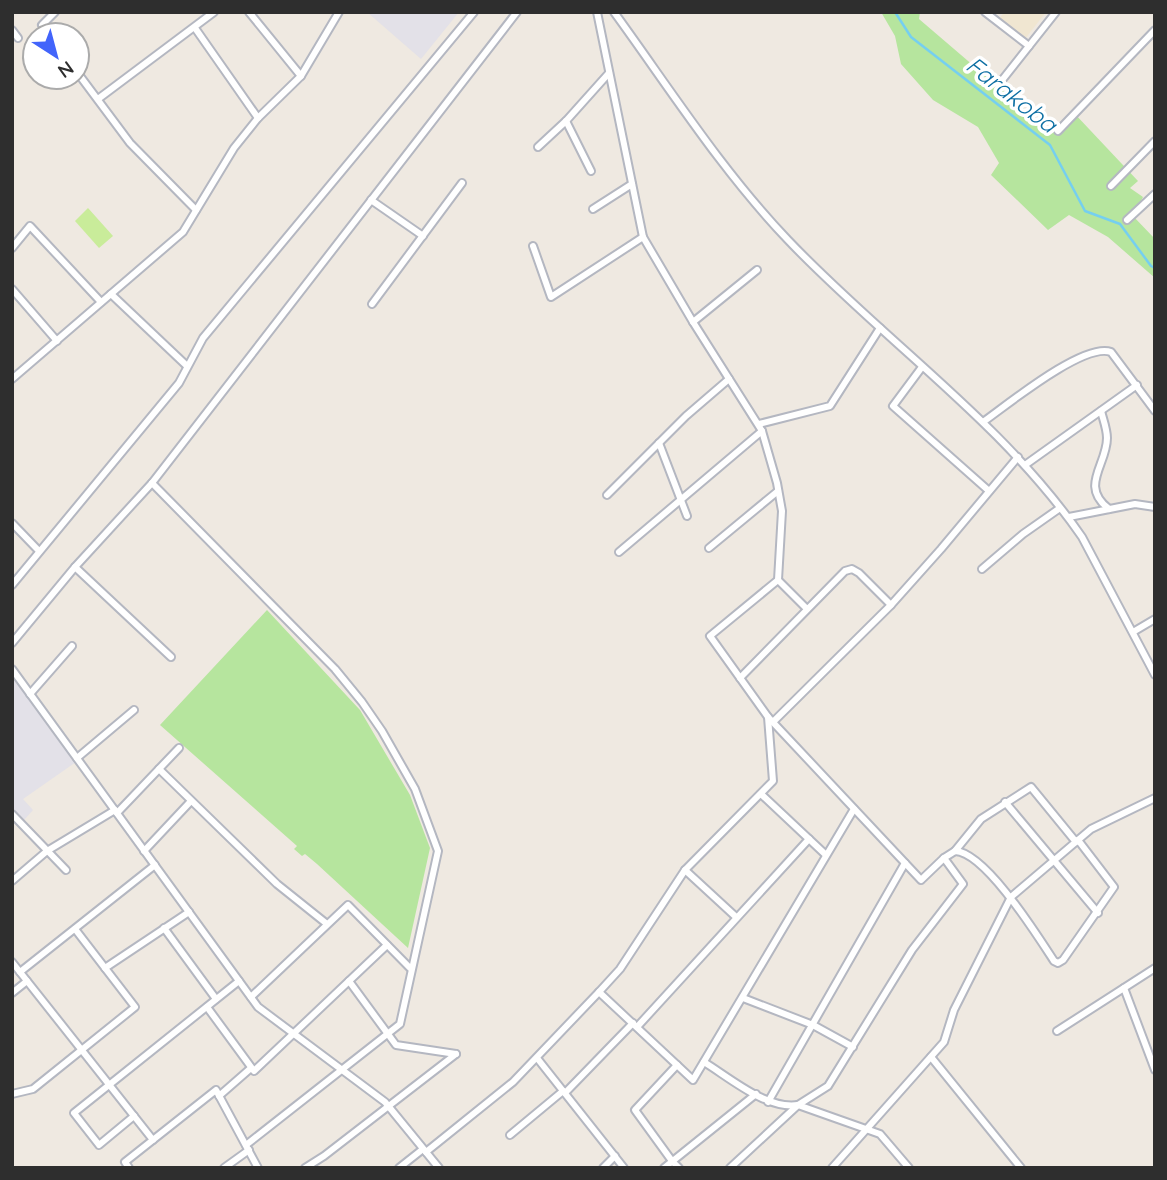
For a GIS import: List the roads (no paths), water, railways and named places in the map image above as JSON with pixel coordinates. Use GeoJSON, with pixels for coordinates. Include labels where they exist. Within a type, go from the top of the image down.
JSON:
{"type":"FeatureCollection","features":[{"type":"Feature","properties":{"kind":"street"},"geometry":{"type":"LineString","coordinates":[[97,99],[214,12]]}},
{"type":"Feature","properties":{"kind":"street"},"geometry":{"type":"LineString","coordinates":[[249,12],[301,75]]}},
{"type":"Feature","properties":{"kind":"street"},"geometry":{"type":"LineString","coordinates":[[12,379],[183,232],[234,148],[258,118],[301,75],[339,12]]}},
{"type":"Feature","properties":{"kind":"street"},"geometry":{"type":"LineString","coordinates":[[12,585],[179,383],[203,338],[474,12]]}},
{"type":"Feature","properties":{"kind":"street"},"geometry":{"type":"LineString","coordinates":[[12,643],[75,567],[152,483],[517,12]]}},
{"type":"Feature","properties":{"kind":"street"},"geometry":{"type":"LineString","coordinates":[[597,12],[643,237],[693,322],[761,428],[782,511],[778,580],[710,636],[771,720],[921,880],[955,851],[981,820],[1031,786],[1114,887],[1063,960],[1058,963],[1011,897],[970,855],[955,851]]}},
{"type":"Feature","properties":{"kind":"street"},"geometry":{"type":"LineString","coordinates":[[614,12],[730,172],[787,240],[983,422],[1018,457],[1069,517],[1155,675]]}},
{"type":"Feature","properties":{"kind":"street"},"geometry":{"type":"LineString","coordinates":[[985,12],[1029,46]]}},
{"type":"Feature","properties":{"kind":"street"},"geometry":{"type":"LineString","coordinates":[[999,84],[1056,12]]}},
{"type":"Feature","properties":{"kind":"street"},"geometry":{"type":"LineString","coordinates":[[195,28],[258,118]]}},
{"type":"Feature","properties":{"kind":"street"},"geometry":{"type":"LineString","coordinates":[[12,30],[18,38]]}},
{"type":"Feature","properties":{"kind":"street"},"geometry":{"type":"LineString","coordinates":[[1058,131],[1155,30]]}},
{"type":"Feature","properties":{"kind":"street"},"geometry":{"type":"LineString","coordinates":[[538,147],[566,121],[609,73]]}},
{"type":"Feature","properties":{"kind":"street"},"geometry":{"type":"LineString","coordinates":[[91,91],[130,143],[197,210]]}},
{"type":"Feature","properties":{"kind":"street"},"geometry":{"type":"LineString","coordinates":[[566,121],[591,171]]}},
{"type":"Feature","properties":{"kind":"street"},"geometry":{"type":"LineString","coordinates":[[1111,186],[1155,141]]}},
{"type":"Feature","properties":{"kind":"street"},"geometry":{"type":"LineString","coordinates":[[372,304],[462,183]]}},
{"type":"Feature","properties":{"kind":"street"},"geometry":{"type":"LineString","coordinates":[[593,209],[632,184]]}},
{"type":"Feature","properties":{"kind":"street"},"geometry":{"type":"LineString","coordinates":[[1127,220],[1155,194]]}},
{"type":"Feature","properties":{"kind":"street"},"geometry":{"type":"LineString","coordinates":[[371,200],[423,236]]}},
{"type":"Feature","properties":{"kind":"street"},"geometry":{"type":"LineString","coordinates":[[12,248],[30,226],[101,302]]}},
{"type":"Feature","properties":{"kind":"street"},"geometry":{"type":"LineString","coordinates":[[533,246],[551,297],[643,237]]}},
{"type":"Feature","properties":{"kind":"street"},"geometry":{"type":"LineString","coordinates":[[693,322],[757,270]]}},
{"type":"Feature","properties":{"kind":"street"},"geometry":{"type":"LineString","coordinates":[[12,289],[57,341]]}},
{"type":"Feature","properties":{"kind":"street"},"geometry":{"type":"LineString","coordinates":[[111,294],[187,366]]}},
{"type":"Feature","properties":{"kind":"street"},"geometry":{"type":"LineString","coordinates":[[619,552],[761,428],[830,406],[880,328]]}},
{"type":"Feature","properties":{"kind":"street"},"geometry":{"type":"LineString","coordinates":[[983,422],[1081,356],[1105,350],[1111,352],[1155,411]]}},
{"type":"Feature","properties":{"kind":"street"},"geometry":{"type":"LineString","coordinates":[[922,367],[892,405],[989,491]]}},
{"type":"Feature","properties":{"kind":"street"},"geometry":{"type":"LineString","coordinates":[[607,495],[729,379]]}},
{"type":"Feature","properties":{"kind":"street"},"geometry":{"type":"LineString","coordinates":[[1025,466],[1137,385]]}},
{"type":"Feature","properties":{"kind":"street"},"geometry":{"type":"LineString","coordinates":[[1101,411],[1107,438],[1094,483],[1100,502],[1109,509]]}},
{"type":"Feature","properties":{"kind":"street"},"geometry":{"type":"LineString","coordinates":[[659,443],[687,516]]}},
{"type":"Feature","properties":{"kind":"street"},"geometry":{"type":"LineString","coordinates":[[400,1168],[513,1082],[620,969],[685,870],[773,781],[771,720],[891,605],[1018,457]]}},
{"type":"Feature","properties":{"kind":"street"},"geometry":{"type":"LineString","coordinates":[[152,483],[335,669],[382,731],[415,789],[438,851],[400,1024],[224,1168]]}},
{"type":"Feature","properties":{"kind":"street"},"geometry":{"type":"LineString","coordinates":[[709,548],[778,491]]}},
{"type":"Feature","properties":{"kind":"street"},"geometry":{"type":"LineString","coordinates":[[1069,517],[1135,504],[1155,507]]}},
{"type":"Feature","properties":{"kind":"street"},"geometry":{"type":"LineString","coordinates":[[982,569],[1023,534],[1060,508]]}},
{"type":"Feature","properties":{"kind":"street"},"geometry":{"type":"LineString","coordinates":[[12,523],[39,551]]}},
{"type":"Feature","properties":{"kind":"street"},"geometry":{"type":"LineString","coordinates":[[75,567],[171,657]]}},
{"type":"Feature","properties":{"kind":"street"},"geometry":{"type":"LineString","coordinates":[[740,678],[845,571],[852,569],[859,573],[891,605]]}},
{"type":"Feature","properties":{"kind":"street"},"geometry":{"type":"LineString","coordinates":[[778,580],[807,609]]}},
{"type":"Feature","properties":{"kind":"street"},"geometry":{"type":"LineString","coordinates":[[1133,632],[1155,619]]}},
{"type":"Feature","properties":{"kind":"street"},"geometry":{"type":"LineString","coordinates":[[30,694],[72,646]]}},
{"type":"Feature","properties":{"kind":"street"},"geometry":{"type":"LineString","coordinates":[[12,669],[258,1007],[388,1106],[436,1166]]}},
{"type":"Feature","properties":{"kind":"street"},"geometry":{"type":"LineString","coordinates":[[77,758],[134,710]]}},
{"type":"Feature","properties":{"kind":"street"},"geometry":{"type":"LineString","coordinates":[[12,881],[47,851],[116,812],[179,748]]}},
{"type":"Feature","properties":{"kind":"street"},"geometry":{"type":"LineString","coordinates":[[159,769],[276,884],[327,925]]}},
{"type":"Feature","properties":{"kind":"street"},"geometry":{"type":"LineString","coordinates":[[761,793],[827,855]]}},
{"type":"Feature","properties":{"kind":"street"},"geometry":{"type":"LineString","coordinates":[[833,1167],[944,1042],[954,1010],[1011,897],[1091,829],[1155,798]]}},
{"type":"Feature","properties":{"kind":"street"},"geometry":{"type":"LineString","coordinates":[[144,851],[191,801]]}},
{"type":"Feature","properties":{"kind":"street"},"geometry":{"type":"LineString","coordinates":[[1005,802],[1097,913]]}},
{"type":"Feature","properties":{"kind":"street"},"geometry":{"type":"LineString","coordinates":[[599,992],[693,1080],[854,809]]}},
{"type":"Feature","properties":{"kind":"street"},"geometry":{"type":"LineString","coordinates":[[12,814],[66,870]]}},
{"type":"Feature","properties":{"kind":"street"},"geometry":{"type":"LineString","coordinates":[[510,1135],[564,1092],[635,1025],[809,839]]}},
{"type":"Feature","properties":{"kind":"street"},"geometry":{"type":"LineString","coordinates":[[730,1168],[798,1105],[828,1086],[912,950],[964,884],[944,858]]}},
{"type":"Feature","properties":{"kind":"street"},"geometry":{"type":"LineString","coordinates":[[768,1102],[905,863]]}},
{"type":"Feature","properties":{"kind":"street"},"geometry":{"type":"LineString","coordinates":[[20,972],[155,865]]}},
{"type":"Feature","properties":{"kind":"street"},"geometry":{"type":"LineString","coordinates":[[685,870],[736,917]]}},
{"type":"Feature","properties":{"kind":"street"},"geometry":{"type":"LineString","coordinates":[[251,997],[348,905],[411,968]]}},
{"type":"Feature","properties":{"kind":"street"},"geometry":{"type":"LineString","coordinates":[[105,968],[189,912]]}},
{"type":"Feature","properties":{"kind":"street"},"geometry":{"type":"LineString","coordinates":[[164,928],[216,999]]}},
{"type":"Feature","properties":{"kind":"street"},"geometry":{"type":"LineString","coordinates":[[12,1094],[33,1089],[135,1007],[75,929]]}},
{"type":"Feature","properties":{"kind":"street"},"geometry":{"type":"LineString","coordinates":[[207,1007],[254,1071],[387,944]]}},
{"type":"Feature","properties":{"kind":"street"},"geometry":{"type":"LineString","coordinates":[[12,962],[153,1140]]}},
{"type":"Feature","properties":{"kind":"street"},"geometry":{"type":"LineString","coordinates":[[1057,1031],[1155,968]]}},
{"type":"Feature","properties":{"kind":"street"},"geometry":{"type":"LineString","coordinates":[[12,993],[27,981]]}},
{"type":"Feature","properties":{"kind":"street"},"geometry":{"type":"LineString","coordinates":[[134,1116],[99,1145],[74,1113],[239,981]]}},
{"type":"Feature","properties":{"kind":"street"},"geometry":{"type":"LineString","coordinates":[[304,1168],[324,1156],[456,1054],[396,1045],[349,981]]}},
{"type":"Feature","properties":{"kind":"street"},"geometry":{"type":"LineString","coordinates":[[1124,988],[1155,1070]]}},
{"type":"Feature","properties":{"kind":"street"},"geometry":{"type":"LineString","coordinates":[[743,998],[813,1025],[853,1047]]}},
{"type":"Feature","properties":{"kind":"street"},"geometry":{"type":"LineString","coordinates":[[931,1057],[1021,1168]]}},
{"type":"Feature","properties":{"kind":"street"},"geometry":{"type":"LineString","coordinates":[[537,1058],[624,1168]]}},
{"type":"Feature","properties":{"kind":"street"},"geometry":{"type":"LineString","coordinates":[[704,1062],[768,1102],[787,1107],[798,1105],[880,1134],[909,1168]]}},
{"type":"Feature","properties":{"kind":"street"},"geometry":{"type":"LineString","coordinates":[[677,1065],[635,1110],[679,1168]]}},
{"type":"Feature","properties":{"kind":"street"},"geometry":{"type":"LineString","coordinates":[[219,1096],[251,1068]]}},
{"type":"Feature","properties":{"kind":"street"},"geometry":{"type":"LineString","coordinates":[[130,1168],[125,1162],[216,1090],[258,1168]]}},
{"type":"Feature","properties":{"kind":"street"},"geometry":{"type":"LineString","coordinates":[[664,1168],[756,1094]]}},
{"type":"Feature","properties":{"kind":"street"},"geometry":{"type":"LineString","coordinates":[[603,1168],[614,1156]]}},
{"type":"Feature","properties":{"kind":"waterway","name":"Farakoba"},"geometry":{"type":"LineString","coordinates":[[895,12],[911,37],[1050,145],[1085,211],[1120,224],[1155,268]]}}]}
